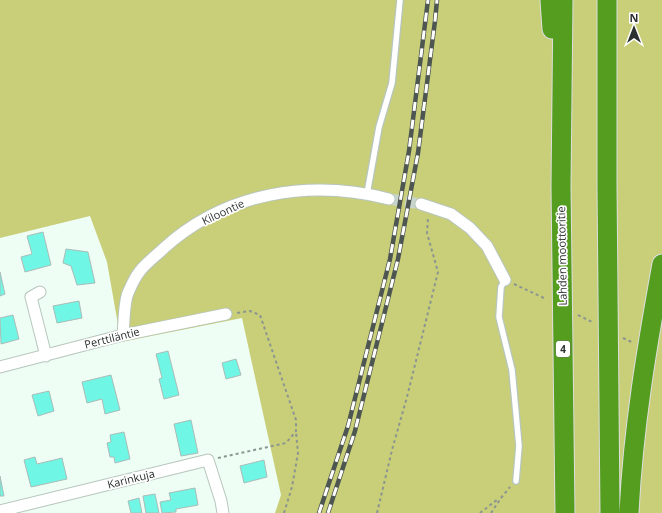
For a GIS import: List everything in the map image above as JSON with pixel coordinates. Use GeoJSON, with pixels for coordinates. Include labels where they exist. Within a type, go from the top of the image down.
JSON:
{"type":"FeatureCollection","features":[{"type":"Feature","properties":{"kind":"highway"},"geometry":{"type":"LineString","coordinates":[[550,0],[561,186]]}},
{"type":"Feature","properties":{"kind":"highway","name":"Lahden moottoritie"},"geometry":{"type":"LineString","coordinates":[[563,0],[561,186],[565,513]]}},
{"type":"Feature","properties":{"kind":"highway"},"geometry":{"type":"LineString","coordinates":[[607,0],[610,513]]}},
{"type":"Feature","properties":{"kind":"highway"},"geometry":{"type":"LineString","coordinates":[[628,513],[636,430],[646,356],[662,264]]}},
{"type":"Feature","properties":{"kind":"street","name":"Kiloontie"},"geometry":{"type":"LineString","coordinates":[[123,335],[128,294],[140,271],[173,240],[208,217],[242,202],[275,194],[308,190],[367,194],[389,199]]}},
{"type":"Feature","properties":{"kind":"street"},"geometry":{"type":"LineString","coordinates":[[424,205],[451,214],[470,228],[487,246],[505,280]]}},
{"type":"Feature","properties":{"kind":"street"},"geometry":{"type":"LineString","coordinates":[[40,292],[31,297],[46,356]]}},
{"type":"Feature","properties":{"kind":"street","name":"Perttiläntie"},"geometry":{"type":"LineString","coordinates":[[0,367],[123,335],[226,314]]}},
{"type":"Feature","properties":{"kind":"street"},"geometry":{"type":"LineString","coordinates":[[208,460],[221,501],[222,513]]}},
{"type":"Feature","properties":{"kind":"street","name":"Karinkuja"},"geometry":{"type":"LineString","coordinates":[[0,511],[208,460]]}},
{"type":"Feature","properties":{"kind":"lane"},"geometry":{"type":"LineString","coordinates":[[367,194],[380,127],[392,83],[400,0]]}},
{"type":"Feature","properties":{"kind":"lane"},"geometry":{"type":"LineString","coordinates":[[505,280],[501,287],[499,317],[512,370],[518,446],[516,481]]}},
{"type":"Feature","properties":{"kind":"path"},"geometry":{"type":"LineString","coordinates":[[377,513],[438,272],[427,233],[424,205]]}},
{"type":"Feature","properties":{"kind":"path"},"geometry":{"type":"LineString","coordinates":[[505,280],[546,299]]}},
{"type":"Feature","properties":{"kind":"path"},"geometry":{"type":"LineString","coordinates":[[226,314],[250,311],[260,314],[296,420],[298,453],[292,488],[284,513]]}},
{"type":"Feature","properties":{"kind":"path"},"geometry":{"type":"LineString","coordinates":[[578,315],[596,324]]}},
{"type":"Feature","properties":{"kind":"path"},"geometry":{"type":"LineString","coordinates":[[620,336],[634,343]]}},
{"type":"Feature","properties":{"kind":"path"},"geometry":{"type":"LineString","coordinates":[[208,460],[286,443],[296,431]]}},
{"type":"Feature","properties":{"kind":"path"},"geometry":{"type":"LineString","coordinates":[[490,513],[516,481]]}},
{"type":"Feature","properties":{"kind":"path"},"geometry":{"type":"LineString","coordinates":[[480,513],[501,498]]}},
{"type":"Feature","properties":{"kind":"green space"},"geometry":{"type":"Polygon","coordinates":[[[0,0],[662,0],[662,513],[275,513],[281,495],[242,318],[121,342],[107,262],[90,216],[0,238],[0,0]]]}},
{"type":"Feature","properties":{"kind":"building"},"geometry":{"type":"Polygon","coordinates":[[[43,232],[51,265],[25,272],[21,257],[32,254],[27,236],[43,232]]]}},
{"type":"Feature","properties":{"kind":"building"},"geometry":{"type":"Polygon","coordinates":[[[66,249],[88,252],[95,283],[77,285],[71,266],[63,263],[66,249]]]}},
{"type":"Feature","properties":{"kind":"building"},"geometry":{"type":"Polygon","coordinates":[[[0,272],[5,294],[0,296],[0,272]]]}},
{"type":"Feature","properties":{"kind":"building"},"geometry":{"type":"Polygon","coordinates":[[[79,301],[82,318],[57,323],[53,306],[79,301]]]}},
{"type":"Feature","properties":{"kind":"building"},"geometry":{"type":"Polygon","coordinates":[[[13,315],[19,339],[1,344],[0,318],[13,315]]]}},
{"type":"Feature","properties":{"kind":"building"},"geometry":{"type":"Polygon","coordinates":[[[168,351],[179,395],[164,399],[159,379],[162,378],[156,354],[168,351]]]}},
{"type":"Feature","properties":{"kind":"building"},"geometry":{"type":"Polygon","coordinates":[[[236,359],[241,375],[226,379],[222,363],[236,359]]]}},
{"type":"Feature","properties":{"kind":"building"},"geometry":{"type":"Polygon","coordinates":[[[111,375],[120,410],[105,414],[102,399],[87,403],[82,382],[111,375]]]}},
{"type":"Feature","properties":{"kind":"building"},"geometry":{"type":"Polygon","coordinates":[[[49,391],[54,411],[38,416],[32,395],[49,391]]]}},
{"type":"Feature","properties":{"kind":"building"},"geometry":{"type":"Polygon","coordinates":[[[191,420],[198,453],[181,456],[174,424],[191,420]]]}},
{"type":"Feature","properties":{"kind":"building"},"geometry":{"type":"Polygon","coordinates":[[[124,432],[130,459],[115,463],[114,457],[110,457],[107,443],[111,442],[110,435],[124,432]]]}},
{"type":"Feature","properties":{"kind":"building"},"geometry":{"type":"Polygon","coordinates":[[[35,457],[37,464],[62,458],[67,479],[31,487],[24,460],[35,457]]]}},
{"type":"Feature","properties":{"kind":"building"},"geometry":{"type":"Polygon","coordinates":[[[264,460],[267,477],[244,483],[240,466],[264,460]]]}},
{"type":"Feature","properties":{"kind":"building"},"geometry":{"type":"Polygon","coordinates":[[[0,476],[4,496],[0,496],[0,476]]]}},
{"type":"Feature","properties":{"kind":"building"},"geometry":{"type":"Polygon","coordinates":[[[195,488],[198,505],[176,509],[176,512],[162,513],[160,502],[171,500],[169,493],[195,488]]]}},
{"type":"Feature","properties":{"kind":"building"},"geometry":{"type":"Polygon","coordinates":[[[155,494],[159,513],[146,513],[143,496],[155,494]]]}},
{"type":"Feature","properties":{"kind":"building"},"geometry":{"type":"Polygon","coordinates":[[[139,498],[142,513],[131,513],[128,501],[139,498]]]}},
{"type":"Feature","properties":{"kind":"tunnel"},"geometry":{"type":"LineString","coordinates":[[389,199],[421,204]]}},
{"type":"Feature","properties":{"kind":"railway"},"geometry":{"type":"LineString","coordinates":[[319,513],[348,426],[390,259],[409,151],[428,0]]}},
{"type":"Feature","properties":{"kind":"railway"},"geometry":{"type":"LineString","coordinates":[[328,513],[355,431],[398,259],[418,153],[437,0]]}}]}
